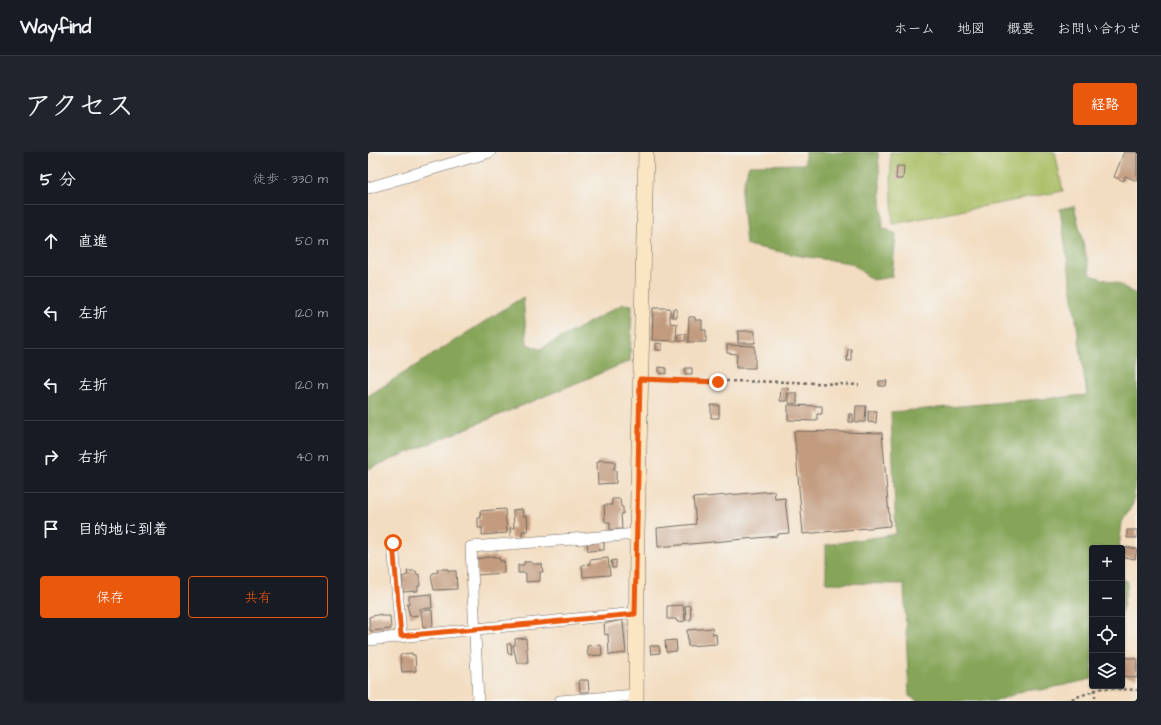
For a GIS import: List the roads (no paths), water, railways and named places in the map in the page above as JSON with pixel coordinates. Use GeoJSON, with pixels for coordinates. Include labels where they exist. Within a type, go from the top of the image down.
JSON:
{"type":"FeatureCollection","features":[{"type":"Feature","properties":{"kind":"street"},"geometry":{"type":"LineString","coordinates":[[368,188],[490,152]]}},
{"type":"Feature","properties":{"kind":"street"},"geometry":{"type":"LineString","coordinates":[[560,701],[636,698],[635,614],[646,152]]}},
{"type":"Feature","properties":{"kind":"street"},"geometry":{"type":"LineString","coordinates":[[478,701],[471,547],[637,534]]}},
{"type":"Feature","properties":{"kind":"street"},"geometry":{"type":"LineString","coordinates":[[393,543],[401,636]]}},
{"type":"Feature","properties":{"kind":"street"},"geometry":{"type":"LineString","coordinates":[[368,640],[475,628],[635,614]]}}]}
